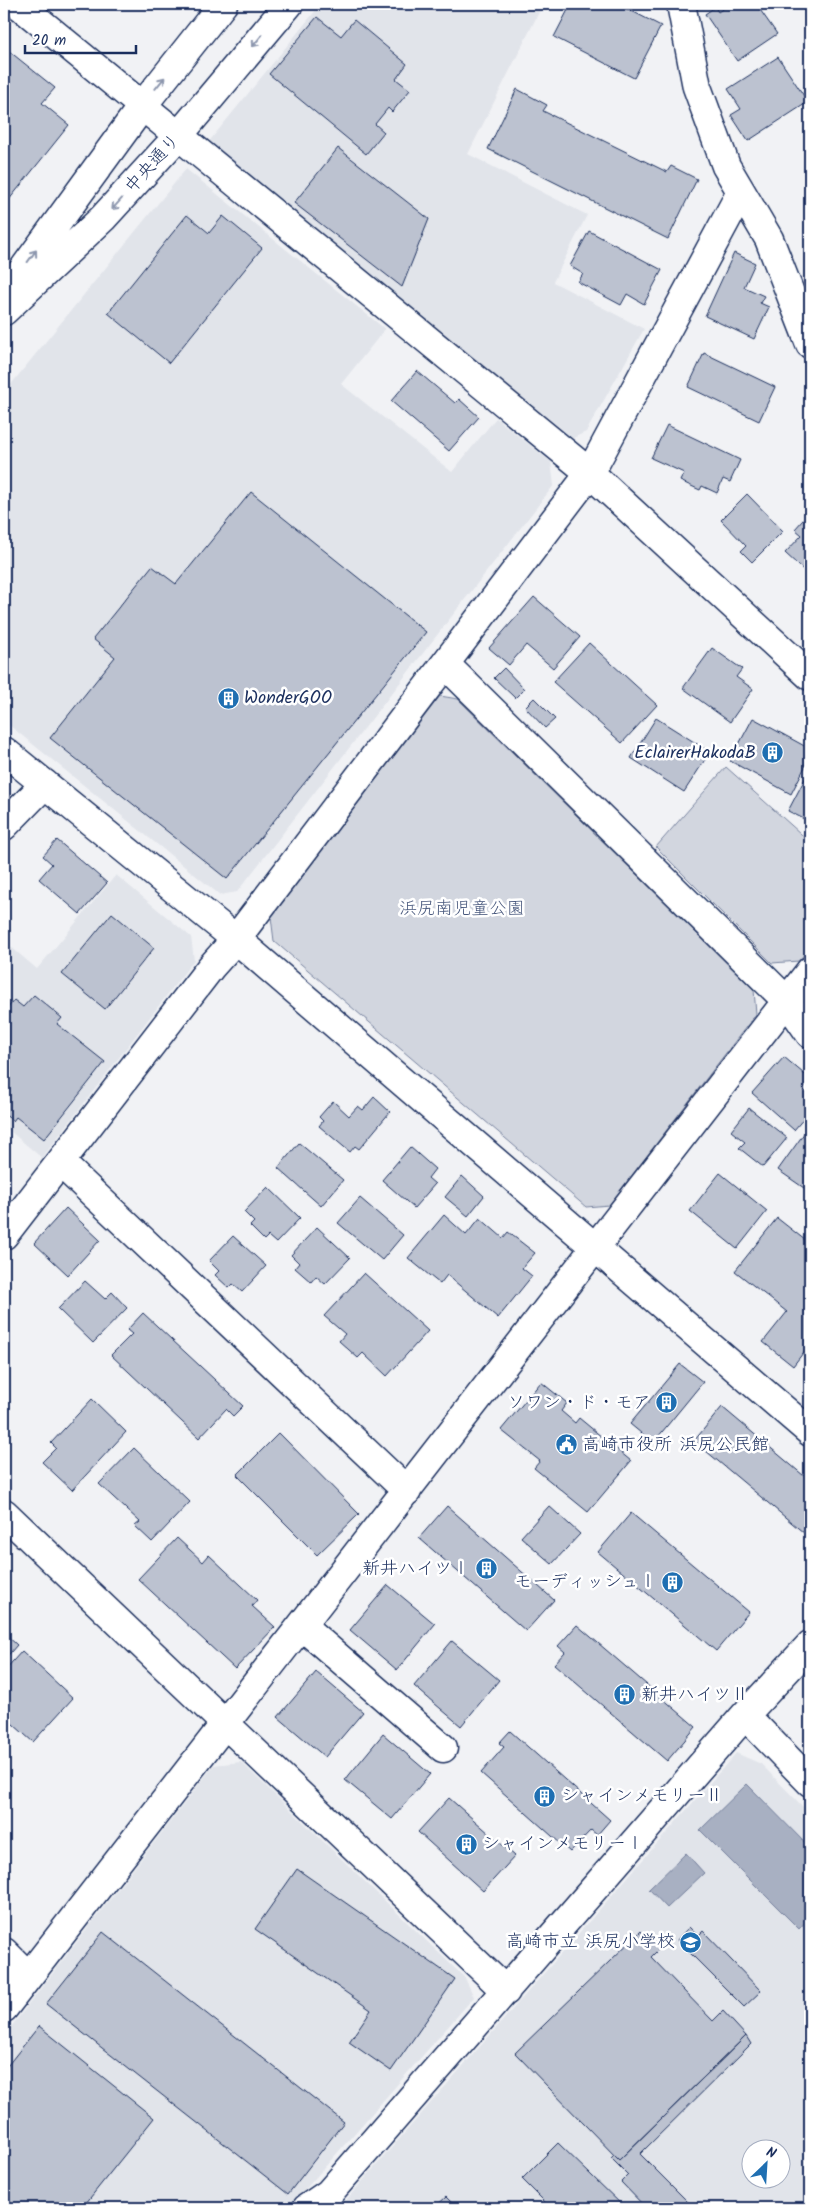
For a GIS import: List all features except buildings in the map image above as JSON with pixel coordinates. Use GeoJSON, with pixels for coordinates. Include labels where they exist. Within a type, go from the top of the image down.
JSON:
{"type":"FeatureCollection","features":[{"type":"Feature","properties":{"kind":"street"},"geometry":{"type":"LineString","coordinates":[[18,4],[590,473],[810,676]]}},
{"type":"Feature","properties":{"kind":"street"},"geometry":{"type":"LineString","coordinates":[[4,296],[142,105],[223,4]]}},
{"type":"Feature","properties":{"kind":"street","name":"中央通り"},"geometry":{"type":"LineString","coordinates":[[4,312],[103,218],[179,135],[288,4]]}},
{"type":"Feature","properties":{"kind":"street"},"geometry":{"type":"LineString","coordinates":[[687,7],[697,87],[726,166],[740,194],[769,239],[810,344]]}},
{"type":"Feature","properties":{"kind":"street"},"geometry":{"type":"LineString","coordinates":[[4,1235],[211,967],[236,939],[590,473],[740,194]]}},
{"type":"Feature","properties":{"kind":"street"},"geometry":{"type":"LineString","coordinates":[[445,664],[787,1001],[810,1034]]}},
{"type":"Feature","properties":{"kind":"street"},"geometry":{"type":"LineString","coordinates":[[4,751],[236,939],[810,1432]]}},
{"type":"Feature","properties":{"kind":"street"},"geometry":{"type":"LineString","coordinates":[[4,826],[45,784]]}},
{"type":"Feature","properties":{"kind":"street"},"geometry":{"type":"LineString","coordinates":[[4,2008],[810,971]]}},
{"type":"Feature","properties":{"kind":"street"},"geometry":{"type":"LineString","coordinates":[[61,1163],[407,1491]]}},
{"type":"Feature","properties":{"kind":"street"},"geometry":{"type":"LineString","coordinates":[[4,1513],[506,1991]]}},
{"type":"Feature","properties":{"kind":"street"},"geometry":{"type":"LineString","coordinates":[[302,1626],[443,1748]]}},
{"type":"Feature","properties":{"kind":"street"},"geometry":{"type":"LineString","coordinates":[[307,2208],[328,2193],[745,1715],[810,1645]]}},
{"type":"Feature","properties":{"kind":"street"},"geometry":{"type":"LineString","coordinates":[[745,1715],[810,1782]]}},
{"type":"Feature","properties":{"kind":"street"},"geometry":{"type":"LineString","coordinates":[[4,1952],[28,1976]]}},
{"type":"Feature","properties":{"kind":"shaded area"},"geometry":{"type":"Polygon","coordinates":[[[321,4],[543,4],[468,154],[587,215],[553,282],[644,329],[586,432],[573,438],[207,144],[321,4]]]}},
{"type":"Feature","properties":{"kind":"shaded area"},"geometry":{"type":"Polygon","coordinates":[[[186,169],[385,329],[341,384],[452,472],[496,418],[551,462],[554,485],[237,892],[220,895],[4,721],[4,393],[186,169]]]}},
{"type":"Feature","properties":{"kind":"shaded area"},"geometry":{"type":"Polygon","coordinates":[[[116,875],[191,937],[194,960],[42,1158],[4,1126],[4,941],[37,969],[116,875]]]}},
{"type":"Feature","properties":{"kind":"shaded area","name":"高崎市立 浜尻小学校"},"geometry":{"type":"Polygon","coordinates":[[[736,1753],[761,1764],[810,1814],[810,2208],[339,2208],[736,1753]]]}},
{"type":"Feature","properties":{"kind":"shaded area"},"geometry":{"type":"Polygon","coordinates":[[[241,1762],[465,1978],[474,1997],[289,2208],[4,2208],[4,2036],[214,1765],[241,1762]]]}},
{"type":"Feature","properties":{"kind":"green space","name":"浜尻南児童公園"},"geometry":{"type":"Polygon","coordinates":[[[440,696],[458,699],[754,990],[756,1014],[609,1205],[586,1207],[274,941],[271,917],[440,696]]]}},
{"type":"Feature","properties":{"kind":"green space"},"geometry":{"type":"Polygon","coordinates":[[[726,767],[810,842],[810,946],[799,961],[772,963],[656,847],[726,767]]]}},
{"type":"Feature","properties":{"kind":"water"},"geometry":{"type":"Polygon","coordinates":[[[747,1784],[810,1848],[810,1917],[799,1929],[700,1830],[747,1784]]]}},
{"type":"Feature","properties":{"kind":"water"},"geometry":{"type":"Polygon","coordinates":[[[686,1853],[704,1873],[667,1908],[649,1889],[686,1853]]]}},
{"type":"Feature","properties":{"kind":"place","name":"WonderGOO"},"geometry":{"type":"Point","coordinates":[228,698]}},
{"type":"Feature","properties":{"kind":"place","name":"EclairerHakodaB"},"geometry":{"type":"Point","coordinates":[772,753]}},
{"type":"Feature","properties":{"kind":"place","name":"ソワン・ド・モア"},"geometry":{"type":"Point","coordinates":[667,1403]}},
{"type":"Feature","properties":{"kind":"place","name":"高崎市役所 浜尻公民館"},"geometry":{"type":"Point","coordinates":[566,1445]}},
{"type":"Feature","properties":{"kind":"place","name":"新井ハイツⅠ"},"geometry":{"type":"Point","coordinates":[486,1569]}},
{"type":"Feature","properties":{"kind":"place","name":"モーディッシュⅠ"},"geometry":{"type":"Point","coordinates":[673,1582]}},
{"type":"Feature","properties":{"kind":"place","name":"新井ハイツⅡ"},"geometry":{"type":"Point","coordinates":[625,1695]}},
{"type":"Feature","properties":{"kind":"place","name":"シャインメモリーⅡ"},"geometry":{"type":"Point","coordinates":[545,1796]}},
{"type":"Feature","properties":{"kind":"place","name":"シャインメモリーⅠ"},"geometry":{"type":"Point","coordinates":[466,1844]}},
{"type":"Feature","properties":{"kind":"place","name":"高崎市立 浜尻小学校"},"geometry":{"type":"Point","coordinates":[691,1942]}}]}
